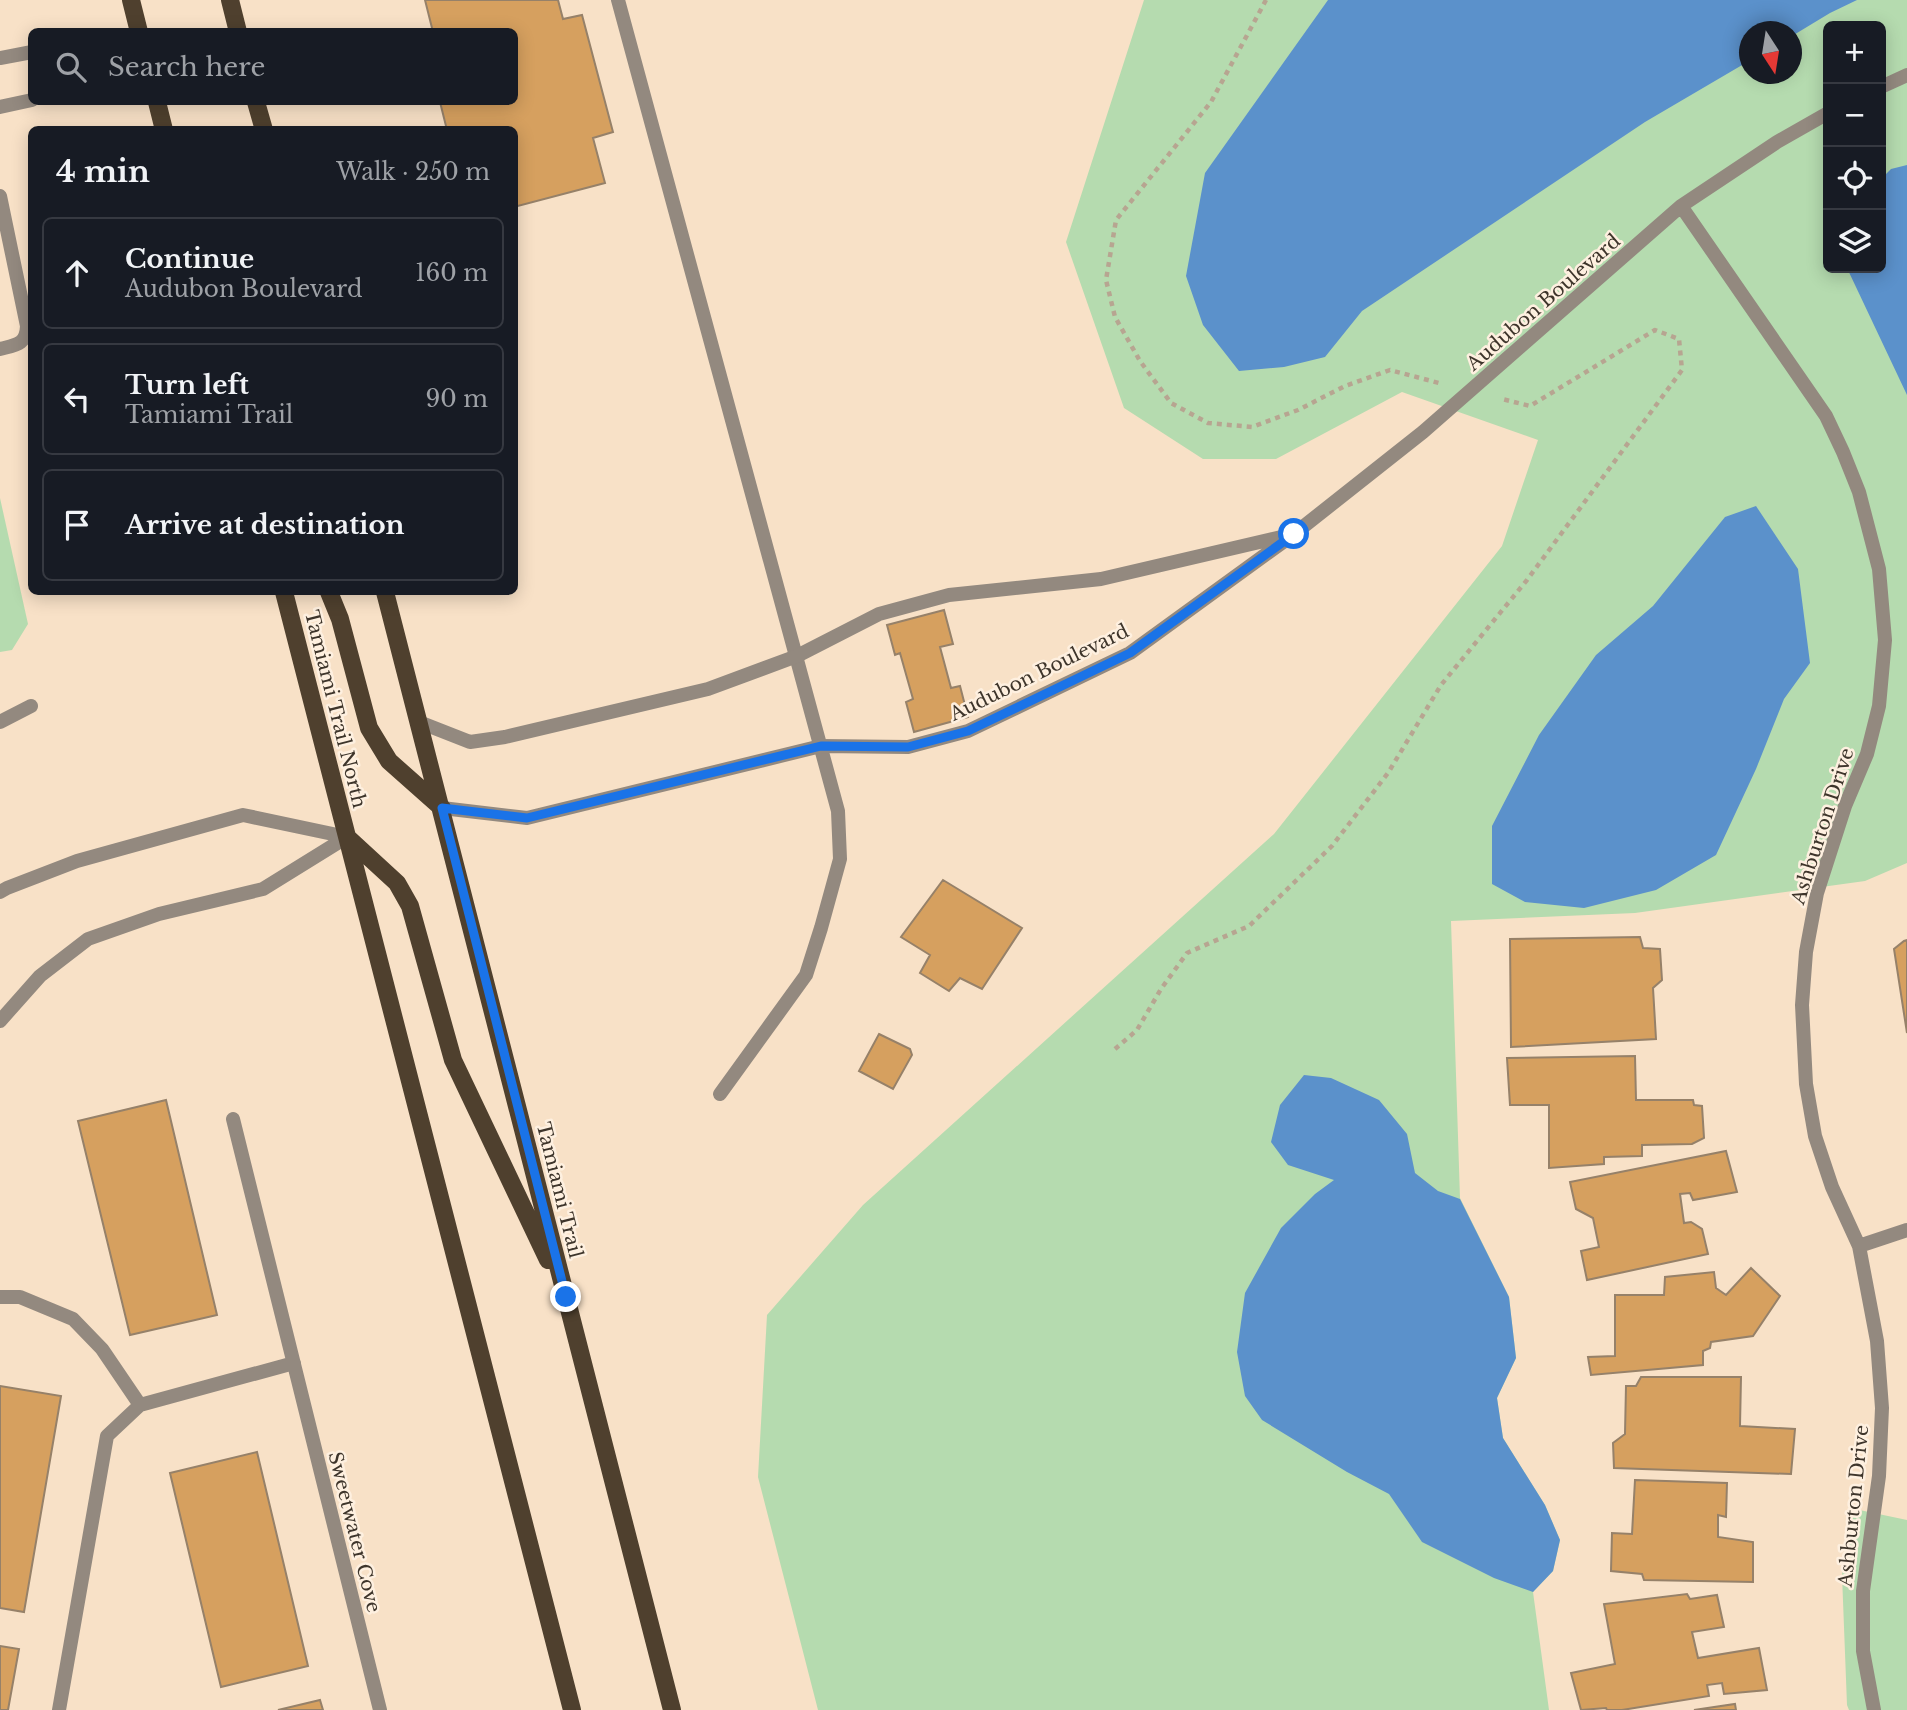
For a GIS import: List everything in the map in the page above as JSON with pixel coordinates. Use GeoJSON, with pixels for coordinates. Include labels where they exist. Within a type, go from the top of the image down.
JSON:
{"type":"FeatureCollection","features":[{"type":"Feature","properties":{"kind":"main road"},"geometry":{"type":"LineString","coordinates":[[131,0],[136,28]]}},
{"type":"Feature","properties":{"kind":"main road"},"geometry":{"type":"LineString","coordinates":[[230,0],[237,28]]}},
{"type":"Feature","properties":{"kind":"main road"},"geometry":{"type":"LineString","coordinates":[[158,105],[163,126]]}},
{"type":"Feature","properties":{"kind":"main road"},"geometry":{"type":"LineString","coordinates":[[257,105],[263,126]]}},
{"type":"Feature","properties":{"kind":"main road","name":"Tamiami Trail North"},"geometry":{"type":"LineString","coordinates":[[285,595],[347,837]]}},
{"type":"Feature","properties":{"kind":"main road"},"geometry":{"type":"LineString","coordinates":[[330,595],[340,619],[369,729],[389,761],[442,808]]}},
{"type":"Feature","properties":{"kind":"main road"},"geometry":{"type":"LineString","coordinates":[[385,595],[419,722]]}},
{"type":"Feature","properties":{"kind":"main road","name":"Tamiami Trail"},"geometry":{"type":"LineString","coordinates":[[419,722],[672,1710]]}},
{"type":"Feature","properties":{"kind":"main road"},"geometry":{"type":"LineString","coordinates":[[347,837],[397,883],[410,906],[453,1060],[566,1297]]}},
{"type":"Feature","properties":{"kind":"main road"},"geometry":{"type":"LineString","coordinates":[[347,837],[572,1710]]}},
{"type":"Feature","properties":{"kind":"street"},"geometry":{"type":"LineString","coordinates":[[618,0],[838,811],[840,859],[806,975],[720,1094]]}},
{"type":"Feature","properties":{"kind":"street"},"geometry":{"type":"LineString","coordinates":[[0,58],[28,53]]}},
{"type":"Feature","properties":{"kind":"street"},"geometry":{"type":"LineString","coordinates":[[1886,85],[1907,75]]}},
{"type":"Feature","properties":{"kind":"street"},"geometry":{"type":"LineString","coordinates":[[0,107],[28,101]]}},
{"type":"Feature","properties":{"kind":"street","name":"Audubon Boulevard"},"geometry":{"type":"LineString","coordinates":[[442,808],[527,818],[821,746],[908,747],[968,731],[1130,653],[1294,534],[1423,432],[1681,206],[1777,142],[1823,116]]}},
{"type":"Feature","properties":{"kind":"street"},"geometry":{"type":"LineString","coordinates":[[0,196],[27,335],[17,345],[0,349]]}},
{"type":"Feature","properties":{"kind":"street","name":"Ashburton Drive"},"geometry":{"type":"LineString","coordinates":[[1681,206],[1826,416],[1860,492],[1879,569],[1885,640],[1879,706],[1867,754],[1845,806],[1817,893],[1806,951],[1802,1005],[1806,1084],[1815,1136],[1832,1187],[1859,1246],[1877,1341],[1882,1408],[1879,1476],[1863,1591],[1863,1651],[1874,1710]]}},
{"type":"Feature","properties":{"kind":"street","name":"Audubon Boulevard"},"geometry":{"type":"LineString","coordinates":[[419,722],[470,742],[505,737],[708,689],[797,656],[879,614],[949,595],[1101,579],[1294,534]]}},
{"type":"Feature","properties":{"kind":"street"},"geometry":{"type":"LineString","coordinates":[[0,722],[31,706]]}},
{"type":"Feature","properties":{"kind":"street"},"geometry":{"type":"LineString","coordinates":[[0,892],[77,861],[243,815],[347,837]]}},
{"type":"Feature","properties":{"kind":"street"},"geometry":{"type":"LineString","coordinates":[[0,1021],[40,976],[88,939],[159,914],[263,889],[347,837]]}},
{"type":"Feature","properties":{"kind":"street","name":"Sweetwater Cove"},"geometry":{"type":"LineString","coordinates":[[233,1119],[380,1710]]}},
{"type":"Feature","properties":{"kind":"street"},"geometry":{"type":"LineString","coordinates":[[1859,1246],[1907,1230]]}},
{"type":"Feature","properties":{"kind":"street"},"geometry":{"type":"LineString","coordinates":[[0,1297],[20,1297],[73,1319],[102,1349],[140,1405]]}},
{"type":"Feature","properties":{"kind":"street"},"geometry":{"type":"LineString","coordinates":[[59,1710],[107,1436],[140,1405],[294,1363]]}},
{"type":"Feature","properties":{"kind":"green space"},"geometry":{"type":"Polygon","coordinates":[[[1144,0],[1907,0],[1907,863],[1865,881],[1635,913],[1451,921],[1460,1198],[1509,1297],[1516,1358],[1497,1398],[1503,1438],[1545,1505],[1560,1540],[1553,1571],[1533,1592],[1549,1710],[818,1710],[758,1477],[767,1315],[863,1205],[1274,834],[1502,546],[1538,440],[1402,392],[1276,459],[1203,459],[1124,408],[1066,242],[1144,0]]]}},
{"type":"Feature","properties":{"kind":"green space"},"geometry":{"type":"Polygon","coordinates":[[[0,498],[28,624],[12,650],[0,652],[0,498]]]}},
{"type":"Feature","properties":{"kind":"green space"},"geometry":{"type":"Polygon","coordinates":[[[1850,1508],[1907,1520],[1907,1710],[1849,1710],[1847,1705],[1842,1575],[1850,1508]]]}},
{"type":"Feature","properties":{"kind":"water"},"geometry":{"type":"Polygon","coordinates":[[[1328,0],[1857,0],[1802,30],[1802,21],[1739,21],[1739,67],[1645,122],[1362,311],[1325,357],[1284,367],[1239,371],[1203,325],[1186,276],[1205,173],[1328,0]]]}},
{"type":"Feature","properties":{"kind":"water"},"geometry":{"type":"Polygon","coordinates":[[[1907,165],[1907,395],[1849,273],[1886,273],[1886,174],[1891,169],[1907,165]]]}},
{"type":"Feature","properties":{"kind":"water"},"geometry":{"type":"Polygon","coordinates":[[[1756,506],[1798,569],[1810,663],[1784,699],[1756,769],[1716,855],[1656,890],[1584,908],[1525,902],[1492,884],[1492,826],[1539,735],[1596,655],[1653,606],[1725,517],[1756,506]]]}},
{"type":"Feature","properties":{"kind":"water"},"geometry":{"type":"Polygon","coordinates":[[[1304,1075],[1331,1078],[1379,1100],[1407,1134],[1415,1173],[1438,1191],[1460,1199],[1509,1297],[1516,1358],[1497,1398],[1503,1438],[1545,1505],[1560,1540],[1553,1571],[1533,1592],[1494,1578],[1422,1542],[1389,1494],[1347,1472],[1262,1420],[1245,1396],[1237,1352],[1245,1293],[1281,1228],[1315,1194],[1334,1180],[1288,1165],[1271,1142],[1280,1105],[1304,1075]]]}},
{"type":"Feature","properties":{"kind":"building"},"geometry":{"type":"Polygon","coordinates":[[[425,0],[558,0],[563,19],[582,15],[613,132],[593,138],[605,183],[518,206],[518,126],[446,126],[441,105],[518,105],[518,28],[432,28],[425,0]]]}},
{"type":"Feature","properties":{"kind":"building"},"geometry":{"type":"Polygon","coordinates":[[[944,610],[953,644],[940,647],[951,688],[960,686],[968,717],[914,732],[906,702],[913,699],[900,653],[895,655],[887,625],[944,610]]]}},
{"type":"Feature","properties":{"kind":"building"},"geometry":{"type":"Polygon","coordinates":[[[943,880],[1022,928],[982,989],[960,978],[949,991],[920,973],[930,955],[901,937],[943,880]]]}},
{"type":"Feature","properties":{"kind":"building"},"geometry":{"type":"Polygon","coordinates":[[[1640,937],[1643,948],[1660,949],[1662,980],[1653,988],[1656,1039],[1511,1047],[1510,939],[1640,937]]]}},
{"type":"Feature","properties":{"kind":"building"},"geometry":{"type":"Polygon","coordinates":[[[1907,940],[1907,1033],[1894,949],[1907,940]]]}},
{"type":"Feature","properties":{"kind":"building"},"geometry":{"type":"Polygon","coordinates":[[[879,1034],[910,1049],[912,1055],[893,1089],[859,1071],[879,1034]]]}},
{"type":"Feature","properties":{"kind":"building"},"geometry":{"type":"Polygon","coordinates":[[[1635,1056],[1636,1100],[1693,1100],[1694,1105],[1702,1106],[1704,1138],[1692,1144],[1642,1145],[1642,1156],[1604,1157],[1604,1164],[1549,1168],[1549,1105],[1510,1105],[1507,1058],[1635,1056]]]}},
{"type":"Feature","properties":{"kind":"building"},"geometry":{"type":"Polygon","coordinates":[[[166,1100],[217,1315],[130,1335],[78,1121],[166,1100]]]}},
{"type":"Feature","properties":{"kind":"building"},"geometry":{"type":"Polygon","coordinates":[[[1726,1151],[1737,1192],[1693,1200],[1690,1193],[1680,1194],[1684,1223],[1691,1222],[1702,1229],[1708,1254],[1587,1280],[1581,1251],[1599,1247],[1593,1218],[1576,1209],[1570,1182],[1726,1151]]]}},
{"type":"Feature","properties":{"kind":"building"},"geometry":{"type":"Polygon","coordinates":[[[1751,1268],[1780,1296],[1753,1336],[1711,1342],[1710,1348],[1703,1351],[1703,1365],[1591,1375],[1588,1357],[1615,1356],[1615,1295],[1664,1295],[1665,1277],[1714,1272],[1716,1288],[1726,1295],[1751,1268]]]}},
{"type":"Feature","properties":{"kind":"building"},"geometry":{"type":"Polygon","coordinates":[[[1641,1377],[1741,1377],[1740,1426],[1795,1429],[1791,1474],[1614,1468],[1613,1443],[1625,1434],[1626,1386],[1636,1386],[1641,1377]]]}},
{"type":"Feature","properties":{"kind":"building"},"geometry":{"type":"Polygon","coordinates":[[[0,1386],[61,1396],[24,1612],[0,1608],[0,1386]]]}},
{"type":"Feature","properties":{"kind":"building"},"geometry":{"type":"Polygon","coordinates":[[[257,1452],[308,1666],[221,1687],[170,1473],[257,1452]]]}},
{"type":"Feature","properties":{"kind":"building"},"geometry":{"type":"Polygon","coordinates":[[[1635,1480],[1727,1483],[1726,1517],[1718,1515],[1718,1537],[1753,1542],[1753,1582],[1644,1580],[1642,1574],[1611,1571],[1612,1533],[1632,1534],[1635,1480]]]}},
{"type":"Feature","properties":{"kind":"building"},"geometry":{"type":"Polygon","coordinates":[[[1687,1594],[1690,1599],[1717,1595],[1724,1627],[1692,1632],[1698,1658],[1759,1648],[1767,1690],[1724,1694],[1722,1683],[1707,1685],[1709,1696],[1622,1710],[1581,1710],[1571,1673],[1615,1664],[1604,1604],[1687,1594]]]}},
{"type":"Feature","properties":{"kind":"building"},"geometry":{"type":"Polygon","coordinates":[[[0,1646],[19,1649],[8,1710],[0,1710],[0,1646]]]}},
{"type":"Feature","properties":{"kind":"building"},"geometry":{"type":"Polygon","coordinates":[[[320,1700],[323,1710],[278,1710],[320,1700]]]}},
{"type":"Feature","properties":{"kind":"building"},"geometry":{"type":"Polygon","coordinates":[[[1735,1704],[1736,1710],[1694,1710],[1735,1704]]]}},
{"type":"Feature","properties":{"kind":"route"},"geometry":{"type":"LineString","coordinates":[[566,1297],[442,808],[527,818],[821,746],[908,747],[968,731],[1130,653],[1294,534]]}}]}
